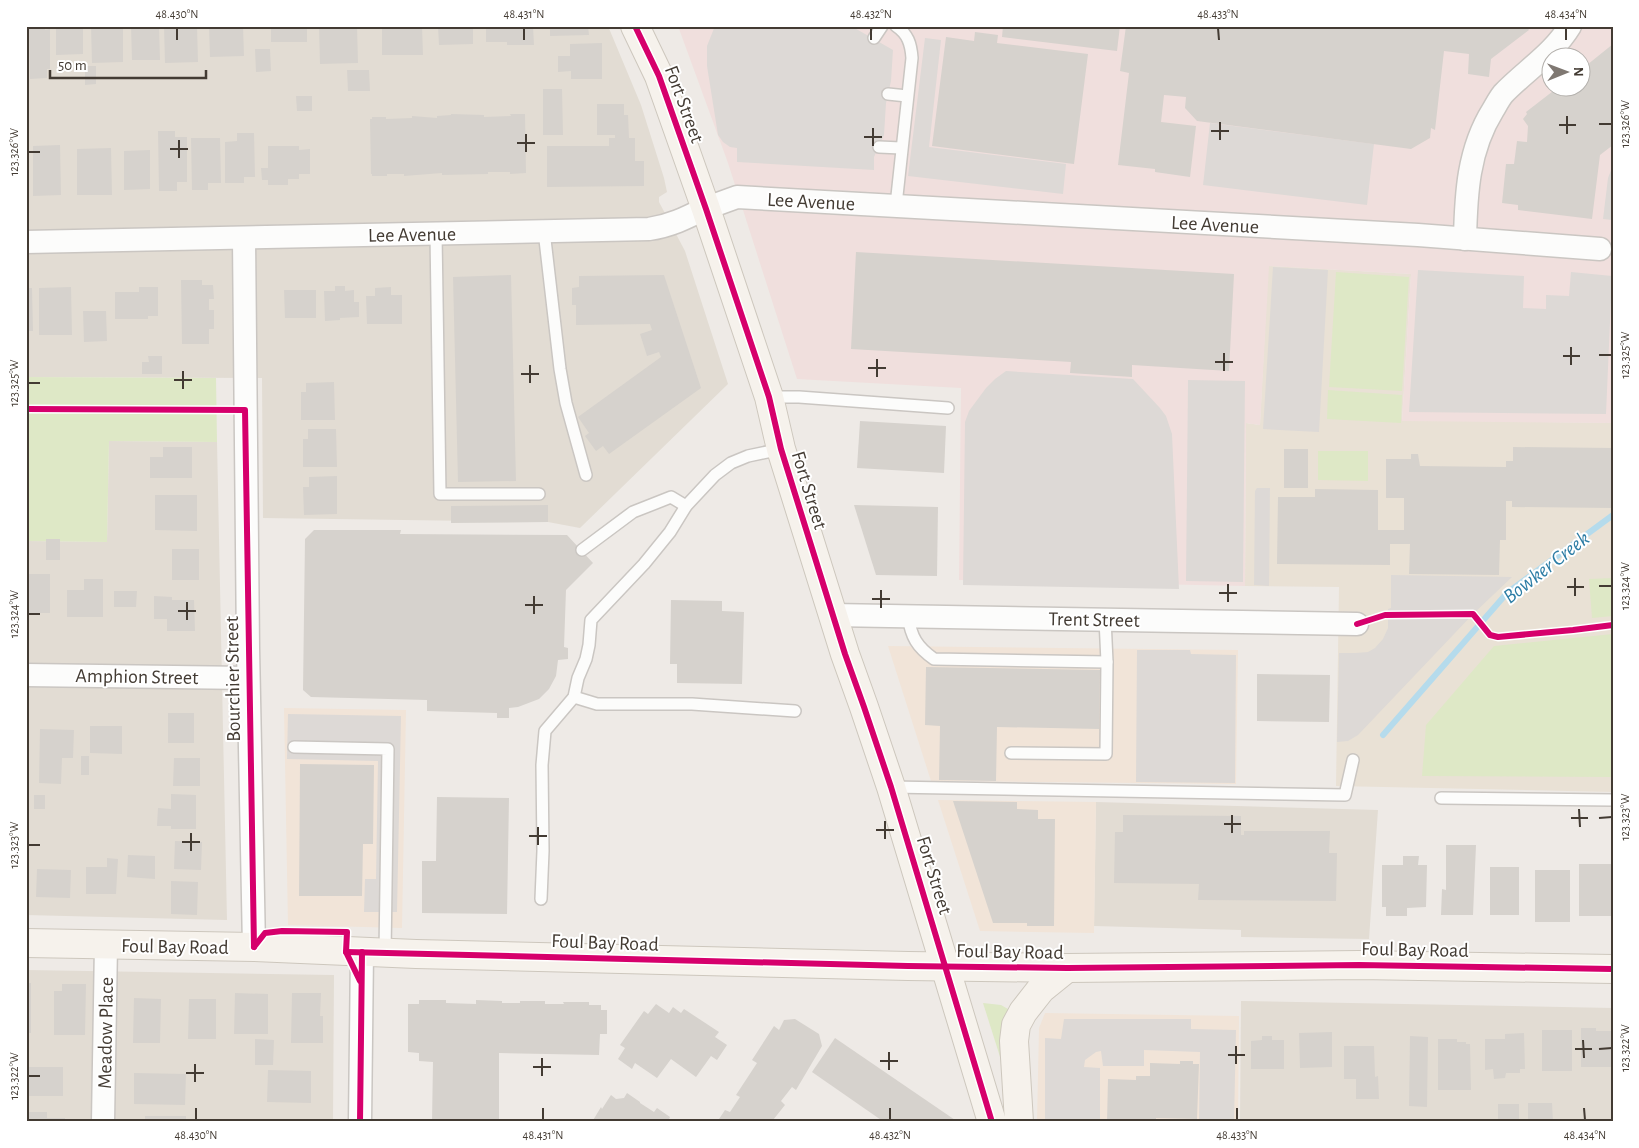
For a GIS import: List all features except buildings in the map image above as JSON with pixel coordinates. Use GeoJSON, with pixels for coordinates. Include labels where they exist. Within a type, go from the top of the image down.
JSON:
{"type":"FeatureCollection","features":[{"type":"Feature","properties":{"kind":"main road","name":"Fort Street"},"geometry":{"type":"LineString","coordinates":[[635,26],[659,76],[706,208],[768,397],[781,449],[832,615],[891,787],[992,1122]]}},
{"type":"Feature","properties":{"kind":"main road","name":"Foul Bay Road"},"geometry":{"type":"LineString","coordinates":[[26,942],[254,947],[374,953],[946,966],[1067,968],[1359,964],[1613,969]]}},
{"type":"Feature","properties":{"kind":"main road"},"geometry":{"type":"LineString","coordinates":[[1018,1122],[1014,1041],[1016,1025],[1023,1012],[1041,990],[1067,968]]}},
{"type":"Feature","properties":{"kind":"street"},"geometry":{"type":"LineString","coordinates":[[1465,239],[1468,181],[1474,152],[1485,122],[1502,96],[1546,56],[1570,26]]}},
{"type":"Feature","properties":{"kind":"street","name":"Lee Avenue"},"geometry":{"type":"LineString","coordinates":[[26,242],[649,229],[663,227],[680,221],[706,208],[737,197],[1465,239],[1607,249]]}},
{"type":"Feature","properties":{"kind":"street","name":"Bourchier Street"},"geometry":{"type":"LineString","coordinates":[[244,238],[248,678],[254,947]]}},
{"type":"Feature","properties":{"kind":"street","name":"Trent Street"},"geometry":{"type":"LineString","coordinates":[[832,615],[1356,624]]}},
{"type":"Feature","properties":{"kind":"street","name":"Amphion Street"},"geometry":{"type":"LineString","coordinates":[[26,674],[248,678]]}},
{"type":"Feature","properties":{"kind":"street","name":"Meadow Place"},"geometry":{"type":"LineString","coordinates":[[103,1122],[106,944]]}},
{"type":"Feature","properties":{"kind":"street"},"geometry":{"type":"LineString","coordinates":[[360,1122],[374,953]]}},
{"type":"Feature","properties":{"kind":"lane"},"geometry":{"type":"LineString","coordinates":[[874,38],[882,26]]}},
{"type":"Feature","properties":{"kind":"lane"},"geometry":{"type":"LineString","coordinates":[[896,26],[908,38],[912,58],[896,205]]}},
{"type":"Feature","properties":{"kind":"lane"},"geometry":{"type":"LineString","coordinates":[[888,94],[907,96]]}},
{"type":"Feature","properties":{"kind":"lane"},"geometry":{"type":"LineString","coordinates":[[879,147],[901,148]]}},
{"type":"Feature","properties":{"kind":"lane"},"geometry":{"type":"LineString","coordinates":[[544,231],[560,369],[566,403],[586,474]]}},
{"type":"Feature","properties":{"kind":"lane"},"geometry":{"type":"LineString","coordinates":[[436,234],[440,494],[539,494]]}},
{"type":"Feature","properties":{"kind":"lane"},"geometry":{"type":"LineString","coordinates":[[768,397],[809,398],[948,408]]}},
{"type":"Feature","properties":{"kind":"lane"},"geometry":{"type":"LineString","coordinates":[[540,899],[543,851],[542,765],[545,731],[574,697],[578,678],[589,646],[591,620],[644,564],[670,532],[686,506],[715,475],[731,463],[748,456],[781,449]]}},
{"type":"Feature","properties":{"kind":"lane"},"geometry":{"type":"LineString","coordinates":[[582,550],[633,512],[671,497],[686,506]]}},
{"type":"Feature","properties":{"kind":"lane"},"geometry":{"type":"LineString","coordinates":[[908,616],[910,631],[917,644],[934,659],[1107,662]]}},
{"type":"Feature","properties":{"kind":"lane"},"geometry":{"type":"LineString","coordinates":[[1011,753],[1106,754],[1107,662],[1105,619]]}},
{"type":"Feature","properties":{"kind":"lane"},"geometry":{"type":"LineString","coordinates":[[574,697],[597,704],[692,704],[795,711]]}},
{"type":"Feature","properties":{"kind":"lane"},"geometry":{"type":"LineString","coordinates":[[294,747],[388,749],[374,953]]}},
{"type":"Feature","properties":{"kind":"lane"},"geometry":{"type":"LineString","coordinates":[[891,787],[1345,795],[1353,760]]}},
{"type":"Feature","properties":{"kind":"lane"},"geometry":{"type":"LineString","coordinates":[[1441,798],[1613,800]]}},
{"type":"Feature","properties":{"kind":"shaded area"},"geometry":{"type":"Polygon","coordinates":[[[26,26],[608,26],[641,105],[664,178],[667,192],[659,197],[659,202],[685,251],[728,384],[580,528],[548,522],[263,518],[262,378],[26,377],[26,26]]]}},
{"type":"Feature","properties":{"kind":"shaded area"},"geometry":{"type":"Polygon","coordinates":[[[678,26],[1613,26],[1613,423],[1402,421],[1411,274],[1269,266],[1260,425],[1246,423],[1245,586],[959,580],[961,388],[797,379],[728,163],[678,26]]]}},
{"type":"Feature","properties":{"kind":"shaded area"},"geometry":{"type":"Polygon","coordinates":[[[715,26],[851,26],[893,50],[884,135],[874,157],[874,170],[737,162],[737,148],[730,147],[718,135],[707,66],[707,46],[715,26]]]}},
{"type":"Feature","properties":{"kind":"shaded area"},"geometry":{"type":"Polygon","coordinates":[[[925,38],[941,40],[929,147],[1066,164],[1063,194],[908,176],[925,38]]]}},
{"type":"Feature","properties":{"kind":"shaded area"},"geometry":{"type":"Polygon","coordinates":[[[1210,123],[1374,144],[1367,205],[1203,185],[1210,123]]]}},
{"type":"Feature","properties":{"kind":"shaded area"},"geometry":{"type":"Polygon","coordinates":[[[1613,165],[1612,220],[1603,219],[1608,178],[1613,165]]]}},
{"type":"Feature","properties":{"kind":"shaded area"},"geometry":{"type":"Polygon","coordinates":[[[1268,266],[1411,274],[1402,420],[1613,423],[1613,792],[1336,786],[1339,587],[1245,586],[1246,423],[1260,425],[1268,266]]]}},
{"type":"Feature","properties":{"kind":"shaded area"},"geometry":{"type":"Polygon","coordinates":[[[1273,267],[1328,270],[1319,432],[1263,429],[1273,267]]]}},
{"type":"Feature","properties":{"kind":"shaded area"},"geometry":{"type":"Polygon","coordinates":[[[1418,270],[1524,276],[1523,308],[1546,309],[1546,295],[1569,296],[1571,272],[1612,276],[1606,414],[1409,412],[1418,270]]]}},
{"type":"Feature","properties":{"kind":"shaded area"},"geometry":{"type":"Polygon","coordinates":[[[1006,371],[1133,379],[1160,408],[1166,416],[1172,434],[1179,589],[963,585],[965,422],[969,411],[986,388],[1006,371]]]}},
{"type":"Feature","properties":{"kind":"shaded area"},"geometry":{"type":"Polygon","coordinates":[[[1188,380],[1245,381],[1243,582],[1186,581],[1188,380]]]}},
{"type":"Feature","properties":{"kind":"shaded area"},"geometry":{"type":"Polygon","coordinates":[[[109,441],[217,442],[227,920],[26,915],[26,541],[107,542],[109,441]]]}},
{"type":"Feature","properties":{"kind":"shaded area"},"geometry":{"type":"Polygon","coordinates":[[[1257,488],[1270,488],[1269,586],[1254,585],[1255,491],[1257,488]]]}},
{"type":"Feature","properties":{"kind":"shaded area"},"geometry":{"type":"Polygon","coordinates":[[[1391,575],[1512,577],[1473,614],[1358,735],[1348,741],[1337,742],[1339,653],[1368,652],[1375,648],[1383,639],[1388,628],[1388,609],[1391,608],[1391,575]]]}},
{"type":"Feature","properties":{"kind":"shaded area"},"geometry":{"type":"Polygon","coordinates":[[[888,646],[1238,650],[1236,784],[931,781],[888,646]]]}},
{"type":"Feature","properties":{"kind":"shaded area"},"geometry":{"type":"Polygon","coordinates":[[[1137,650],[1190,650],[1191,654],[1236,655],[1235,783],[1136,782],[1137,650]]]}},
{"type":"Feature","properties":{"kind":"shaded area"},"geometry":{"type":"Polygon","coordinates":[[[284,708],[406,710],[402,928],[288,925],[284,708]]]}},
{"type":"Feature","properties":{"kind":"shaded area"},"geometry":{"type":"Polygon","coordinates":[[[288,714],[401,716],[397,912],[364,912],[365,879],[376,879],[378,761],[287,759],[288,714]]]}},
{"type":"Feature","properties":{"kind":"shaded area"},"geometry":{"type":"Polygon","coordinates":[[[938,800],[1096,802],[1094,933],[980,931],[938,800]]]}},
{"type":"Feature","properties":{"kind":"shaded area"},"geometry":{"type":"Polygon","coordinates":[[[1096,802],[1378,810],[1369,939],[1241,937],[1241,930],[1094,926],[1096,802]]]}},
{"type":"Feature","properties":{"kind":"shaded area"},"geometry":{"type":"Polygon","coordinates":[[[26,970],[334,975],[333,1122],[26,1122],[26,970]]]}},
{"type":"Feature","properties":{"kind":"shaded area"},"geometry":{"type":"Polygon","coordinates":[[[1241,1001],[1613,1008],[1613,1122],[1240,1122],[1241,1001]]]}},
{"type":"Feature","properties":{"kind":"shaded area"},"geometry":{"type":"Polygon","coordinates":[[[1045,1013],[1239,1016],[1238,1122],[1037,1122],[1039,1028],[1045,1013]]]}},
{"type":"Feature","properties":{"kind":"shaded area"},"geometry":{"type":"Polygon","coordinates":[[[1064,1019],[1191,1019],[1191,1029],[1236,1030],[1234,1122],[1199,1122],[1200,1052],[1144,1050],[1144,1066],[1103,1066],[1101,1051],[1096,1052],[1085,1060],[1084,1067],[1100,1068],[1100,1122],[1045,1122],[1045,1038],[1061,1039],[1064,1019]]]}},
{"type":"Feature","properties":{"kind":"green space"},"geometry":{"type":"Polygon","coordinates":[[[1336,272],[1409,277],[1402,391],[1329,387],[1336,272]]]}},
{"type":"Feature","properties":{"kind":"green space"},"geometry":{"type":"Polygon","coordinates":[[[26,377],[216,378],[217,442],[109,441],[107,542],[26,541],[26,377]]]}},
{"type":"Feature","properties":{"kind":"green space"},"geometry":{"type":"Polygon","coordinates":[[[1328,390],[1402,395],[1401,423],[1327,419],[1328,390]]]}},
{"type":"Feature","properties":{"kind":"green space"},"geometry":{"type":"Polygon","coordinates":[[[1318,451],[1368,451],[1368,481],[1318,480],[1318,451]]]}},
{"type":"Feature","properties":{"kind":"green space"},"geometry":{"type":"Polygon","coordinates":[[[1613,578],[1613,616],[1592,618],[1589,579],[1613,578]]]}},
{"type":"Feature","properties":{"kind":"green space"},"geometry":{"type":"Polygon","coordinates":[[[1613,634],[1613,777],[1422,776],[1426,725],[1494,646],[1613,634]]]}},
{"type":"Feature","properties":{"kind":"green space"},"geometry":{"type":"Polygon","coordinates":[[[983,1003],[1001,1005],[1015,1013],[1002,1063],[983,1003]]]}},
{"type":"Feature","properties":{"kind":"waterway","name":"Bowker Creek"},"geometry":{"type":"LineString","coordinates":[[1383,735],[1507,593],[1613,515]]}},
{"type":"Feature","properties":{"kind":"cycle path"},"geometry":{"type":"LineString","coordinates":[[635,26],[659,76],[769,397],[781,449],[845,654],[891,787],[992,1122]]}},
{"type":"Feature","properties":{"kind":"cycle path"},"geometry":{"type":"LineString","coordinates":[[26,409],[245,410],[254,947]]}},
{"type":"Feature","properties":{"kind":"cycle path"},"geometry":{"type":"LineString","coordinates":[[1357,624],[1385,615],[1473,614],[1490,635],[1498,637],[1613,625]]}},
{"type":"Feature","properties":{"kind":"cycle path"},"geometry":{"type":"LineString","coordinates":[[254,947],[265,933],[282,931],[347,932],[346,952],[360,981]]}},
{"type":"Feature","properties":{"kind":"cycle path"},"geometry":{"type":"LineString","coordinates":[[346,952],[908,966],[1067,968],[1359,965],[1613,969]]}},
{"type":"Feature","properties":{"kind":"cycle path"},"geometry":{"type":"LineString","coordinates":[[360,1122],[362,952]]}}]}
